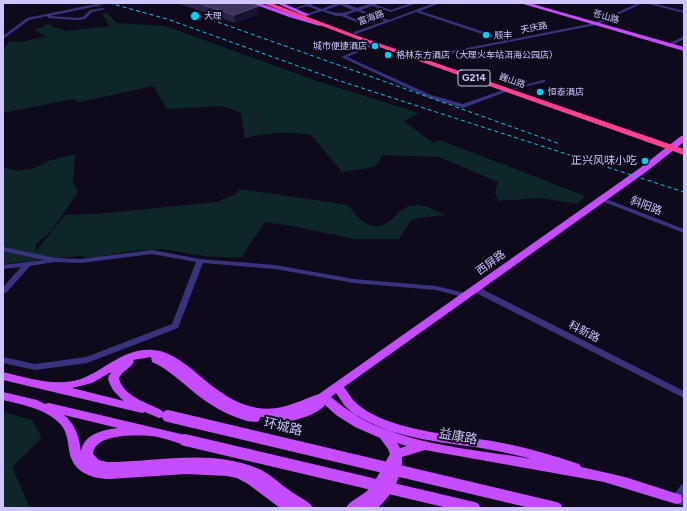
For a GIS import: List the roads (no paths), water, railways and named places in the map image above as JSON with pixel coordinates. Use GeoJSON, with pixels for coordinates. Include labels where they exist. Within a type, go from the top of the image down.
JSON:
{"type":"FeatureCollection","features":[{"type":"Feature","properties":{"kind":"highway","name":"巍山路"},"geometry":{"type":"LineString","coordinates":[[265,3],[508,90],[681,145]]}},
{"type":"Feature","properties":{"kind":"highway","name":"巍山路"},"geometry":{"type":"LineString","coordinates":[[272,3],[681,145]]}},
{"type":"Feature","properties":{"kind":"highway"},"geometry":{"type":"LineString","coordinates":[[508,90],[516,88]]}},
{"type":"Feature","properties":{"kind":"main road"},"geometry":{"type":"LineString","coordinates":[[254,3],[286,15],[321,24]]}},
{"type":"Feature","properties":{"kind":"main road"},"geometry":{"type":"LineString","coordinates":[[279,3],[307,15]]}},
{"type":"Feature","properties":{"kind":"main road","name":"苍山路"},"geometry":{"type":"LineString","coordinates":[[523,3],[672,43],[684,48]]}},
{"type":"Feature","properties":{"kind":"main road","name":"苍山路"},"geometry":{"type":"LineString","coordinates":[[535,3],[597,23],[684,48]]}},
{"type":"Feature","properties":{"kind":"main road","name":"西屏路"},"geometry":{"type":"LineString","coordinates":[[323,397],[601,199],[681,145]]}},
{"type":"Feature","properties":{"kind":"main road"},"geometry":{"type":"LineString","coordinates":[[40,385],[65,385],[82,382],[96,376],[126,358],[152,353],[168,358],[221,398],[250,411],[278,412],[323,397]]}},
{"type":"Feature","properties":{"kind":"main road"},"geometry":{"type":"LineString","coordinates":[[164,415],[130,400],[116,389],[114,376],[126,363],[146,358],[161,361],[217,404],[236,413],[252,418],[272,419],[292,415],[318,406],[323,397]]}},
{"type":"Feature","properties":{"kind":"main road","name":"环城路"},"geometry":{"type":"LineString","coordinates":[[3,376],[556,508]]}},
{"type":"Feature","properties":{"kind":"main road","name":"益康路"},"geometry":{"type":"LineString","coordinates":[[338,387],[353,408],[367,417],[384,423],[431,435],[520,451],[567,464],[599,476],[680,500]]}},
{"type":"Feature","properties":{"kind":"main road"},"geometry":{"type":"LineString","coordinates":[[3,396],[474,508]]}},
{"type":"Feature","properties":{"kind":"main road","name":"益康路"},"geometry":{"type":"LineString","coordinates":[[323,397],[342,414],[383,433],[427,446],[599,476]]}},
{"type":"Feature","properties":{"kind":"main road"},"geometry":{"type":"LineString","coordinates":[[28,402],[52,413],[66,424],[72,433],[77,459],[82,466],[89,470],[111,474],[206,470],[226,471],[254,481],[290,508]]}},
{"type":"Feature","properties":{"kind":"main road"},"geometry":{"type":"LineString","coordinates":[[150,432],[120,432],[99,437],[89,445],[87,456],[95,463],[108,467],[214,463],[241,467],[259,474],[294,501],[308,508]]}},
{"type":"Feature","properties":{"kind":"main road"},"geometry":{"type":"LineString","coordinates":[[369,508],[378,500],[388,487],[393,475],[396,454],[383,433]]}},
{"type":"Feature","properties":{"kind":"main road"},"geometry":{"type":"LineString","coordinates":[[352,508],[367,500],[374,493],[396,454],[427,446]]}},
{"type":"Feature","properties":{"kind":"street"},"geometry":{"type":"LineString","coordinates":[[294,9],[314,3]]}},
{"type":"Feature","properties":{"kind":"street"},"geometry":{"type":"LineString","coordinates":[[307,15],[340,3],[389,20]]}},
{"type":"Feature","properties":{"kind":"street"},"geometry":{"type":"LineString","coordinates":[[342,15],[374,4],[391,12],[415,3]]}},
{"type":"Feature","properties":{"kind":"street","name":"富海路"},"geometry":{"type":"LineString","coordinates":[[356,33],[438,3]]}},
{"type":"Feature","properties":{"kind":"street","name":"天庆路"},"geometry":{"type":"LineString","coordinates":[[428,57],[597,23],[641,3]]}},
{"type":"Feature","properties":{"kind":"street"},"geometry":{"type":"LineString","coordinates":[[647,3],[684,12]]}},
{"type":"Feature","properties":{"kind":"street"},"geometry":{"type":"LineString","coordinates":[[3,38],[22,22],[41,16],[96,5]]}},
{"type":"Feature","properties":{"kind":"street"},"geometry":{"type":"LineString","coordinates":[[307,5],[342,15],[359,22]]}},
{"type":"Feature","properties":{"kind":"street"},"geometry":{"type":"LineString","coordinates":[[41,16],[78,19],[84,18],[92,11],[103,9]]}},
{"type":"Feature","properties":{"kind":"street"},"geometry":{"type":"LineString","coordinates":[[416,11],[510,41]]}},
{"type":"Feature","properties":{"kind":"street"},"geometry":{"type":"LineString","coordinates":[[672,43],[684,37]]}},
{"type":"Feature","properties":{"kind":"street"},"geometry":{"type":"LineString","coordinates":[[376,44],[343,57],[429,96],[463,106],[508,90]]}},
{"type":"Feature","properties":{"kind":"street"},"geometry":{"type":"LineString","coordinates":[[516,88],[543,81]]}},
{"type":"Feature","properties":{"kind":"street","name":"斜阳路"},"geometry":{"type":"LineString","coordinates":[[601,199],[684,231]]}},
{"type":"Feature","properties":{"kind":"street"},"geometry":{"type":"LineString","coordinates":[[3,249],[55,260]]}},
{"type":"Feature","properties":{"kind":"street"},"geometry":{"type":"LineString","coordinates":[[3,267],[55,260],[98,260],[152,252],[200,261],[275,267],[354,281],[436,288],[466,296]]}},
{"type":"Feature","properties":{"kind":"street"},"geometry":{"type":"LineString","coordinates":[[3,360],[35,367],[88,360],[175,326],[200,261]]}},
{"type":"Feature","properties":{"kind":"street"},"geometry":{"type":"LineString","coordinates":[[3,290],[28,264]]}},
{"type":"Feature","properties":{"kind":"street","name":"科新路"},"geometry":{"type":"LineString","coordinates":[[475,289],[684,395]]}},
{"type":"Feature","properties":{"kind":"street"},"geometry":{"type":"LineString","coordinates":[[680,500],[684,488]]}},
{"type":"Feature","properties":{"kind":"tunnel"},"geometry":{"type":"LineString","coordinates":[[96,5],[103,3]]}},
{"type":"Feature","properties":{"kind":"railway"},"geometry":{"type":"LineString","coordinates":[[109,3],[167,19],[337,80],[684,192]]}},
{"type":"Feature","properties":{"kind":"railway"},"geometry":{"type":"LineString","coordinates":[[198,15],[560,144]]}},
{"type":"Feature","properties":{"kind":"place","name":"大理"},"geometry":{"type":"Point","coordinates":[195,16]}},
{"type":"Feature","properties":{"kind":"place","name":"顺丰"},"geometry":{"type":"Point","coordinates":[486,35]}},
{"type":"Feature","properties":{"kind":"place","name":"城市便捷酒店"},"geometry":{"type":"Point","coordinates":[375,46]}},
{"type":"Feature","properties":{"kind":"place","name":"格林东方酒店（大理火车站洱海公园店）"},"geometry":{"type":"Point","coordinates":[388,55]}},
{"type":"Feature","properties":{"kind":"place","name":"恒泰酒店"},"geometry":{"type":"Point","coordinates":[540,92]}},
{"type":"Feature","properties":{"kind":"place","name":"正兴风味小吃"},"geometry":{"type":"Point","coordinates":[645,161]}}]}
